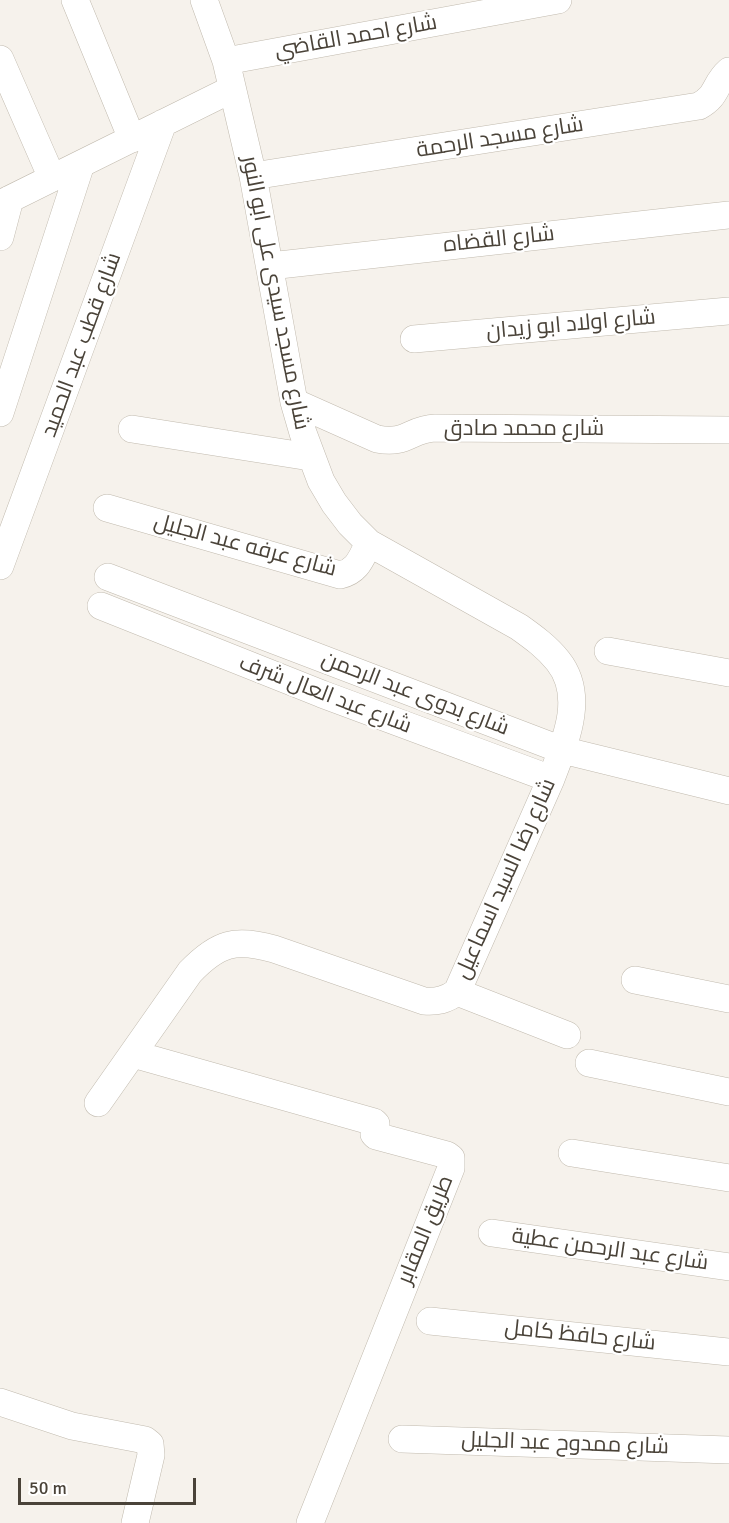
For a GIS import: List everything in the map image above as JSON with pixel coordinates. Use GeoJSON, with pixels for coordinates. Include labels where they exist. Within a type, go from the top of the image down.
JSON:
{"type":"FeatureCollection","features":[{"type":"Feature","properties":{"kind":"street"},"geometry":{"type":"LineString","coordinates":[[75,0],[132,139]]}},
{"type":"Feature","properties":{"kind":"street","name":"شارع مسجد سيدى على ابو النور"},"geometry":{"type":"LineString","coordinates":[[204,0],[226,61],[253,176],[294,402],[310,457],[321,481],[350,524],[369,543],[519,627],[542,644],[559,662],[570,683],[573,709],[562,750]]}},
{"type":"Feature","properties":{"kind":"street","name":"شارع احمد القاضي"},"geometry":{"type":"LineString","coordinates":[[226,61],[558,0]]}},
{"type":"Feature","properties":{"kind":"street"},"geometry":{"type":"LineString","coordinates":[[0,59],[52,178]]}},
{"type":"Feature","properties":{"kind":"street","name":"شارع مسجد الرحمة"},"geometry":{"type":"LineString","coordinates":[[253,176],[699,106],[715,94],[718,83],[729,71]]}},
{"type":"Feature","properties":{"kind":"street"},"geometry":{"type":"LineString","coordinates":[[0,237],[5,201],[232,89]]}},
{"type":"Feature","properties":{"kind":"street","name":"شارع قطب عبد الحميد"},"geometry":{"type":"LineString","coordinates":[[0,566],[164,123]]}},
{"type":"Feature","properties":{"kind":"street"},"geometry":{"type":"LineString","coordinates":[[0,413],[81,164]]}},
{"type":"Feature","properties":{"kind":"street","name":"شارع القضاه"},"geometry":{"type":"LineString","coordinates":[[270,266],[729,215]]}},
{"type":"Feature","properties":{"kind":"street","name":"شارع اولاد ابو زيدان"},"geometry":{"type":"LineString","coordinates":[[414,339],[729,311]]}},
{"type":"Feature","properties":{"kind":"street","name":"شارع محمد صادق"},"geometry":{"type":"LineString","coordinates":[[294,402],[377,439],[390,442],[404,439],[422,430],[435,428],[729,430]]}},
{"type":"Feature","properties":{"kind":"street"},"geometry":{"type":"LineString","coordinates":[[132,429],[310,457]]}},
{"type":"Feature","properties":{"kind":"street","name":"شارع عرفه عبد الجليل"},"geometry":{"type":"LineString","coordinates":[[107,508],[340,575],[356,568],[369,543]]}},
{"type":"Feature","properties":{"kind":"street","name":"شارع بدوى عبد الرحمن"},"geometry":{"type":"LineString","coordinates":[[108,577],[562,750],[729,790]]}},
{"type":"Feature","properties":{"kind":"street","name":"شارع عبد العال شرف"},"geometry":{"type":"LineString","coordinates":[[101,606],[237,661],[551,779]]}},
{"type":"Feature","properties":{"kind":"street"},"geometry":{"type":"LineString","coordinates":[[608,651],[729,673]]}},
{"type":"Feature","properties":{"kind":"street","name":"شارع رضا السيد اسماعيل"},"geometry":{"type":"LineString","coordinates":[[98,1103],[190,972],[206,955],[228,945],[251,943],[274,949],[424,1001],[436,1002],[447,999],[457,992],[562,750]]}},
{"type":"Feature","properties":{"kind":"street"},"geometry":{"type":"LineString","coordinates":[[635,981],[729,999]]}},
{"type":"Feature","properties":{"kind":"street"},"geometry":{"type":"LineString","coordinates":[[457,992],[567,1035]]}},
{"type":"Feature","properties":{"kind":"street","name":"طريق المقابر"},"geometry":{"type":"LineString","coordinates":[[133,1054],[374,1122],[376,1136],[451,1158],[452,1168],[310,1523]]}},
{"type":"Feature","properties":{"kind":"street"},"geometry":{"type":"LineString","coordinates":[[590,1063],[729,1092]]}},
{"type":"Feature","properties":{"kind":"street"},"geometry":{"type":"LineString","coordinates":[[572,1153],[729,1178]]}},
{"type":"Feature","properties":{"kind":"street","name":"شارع عبد الرحمن عطية"},"geometry":{"type":"LineString","coordinates":[[492,1233],[729,1267]]}},
{"type":"Feature","properties":{"kind":"street","name":"شارع حافظ كامل"},"geometry":{"type":"LineString","coordinates":[[430,1321],[729,1352]]}},
{"type":"Feature","properties":{"kind":"street"},"geometry":{"type":"LineString","coordinates":[[0,1402],[72,1426],[145,1440],[150,1444],[151,1455],[135,1523]]}},
{"type":"Feature","properties":{"kind":"street","name":"شارع ممدوح عبد الجليل"},"geometry":{"type":"LineString","coordinates":[[402,1439],[729,1450]]}},
{"type":"Feature","properties":{"kind":"street"},"geometry":{"type":"LineString","coordinates":[[310,1523],[315,1523]]}}]}
